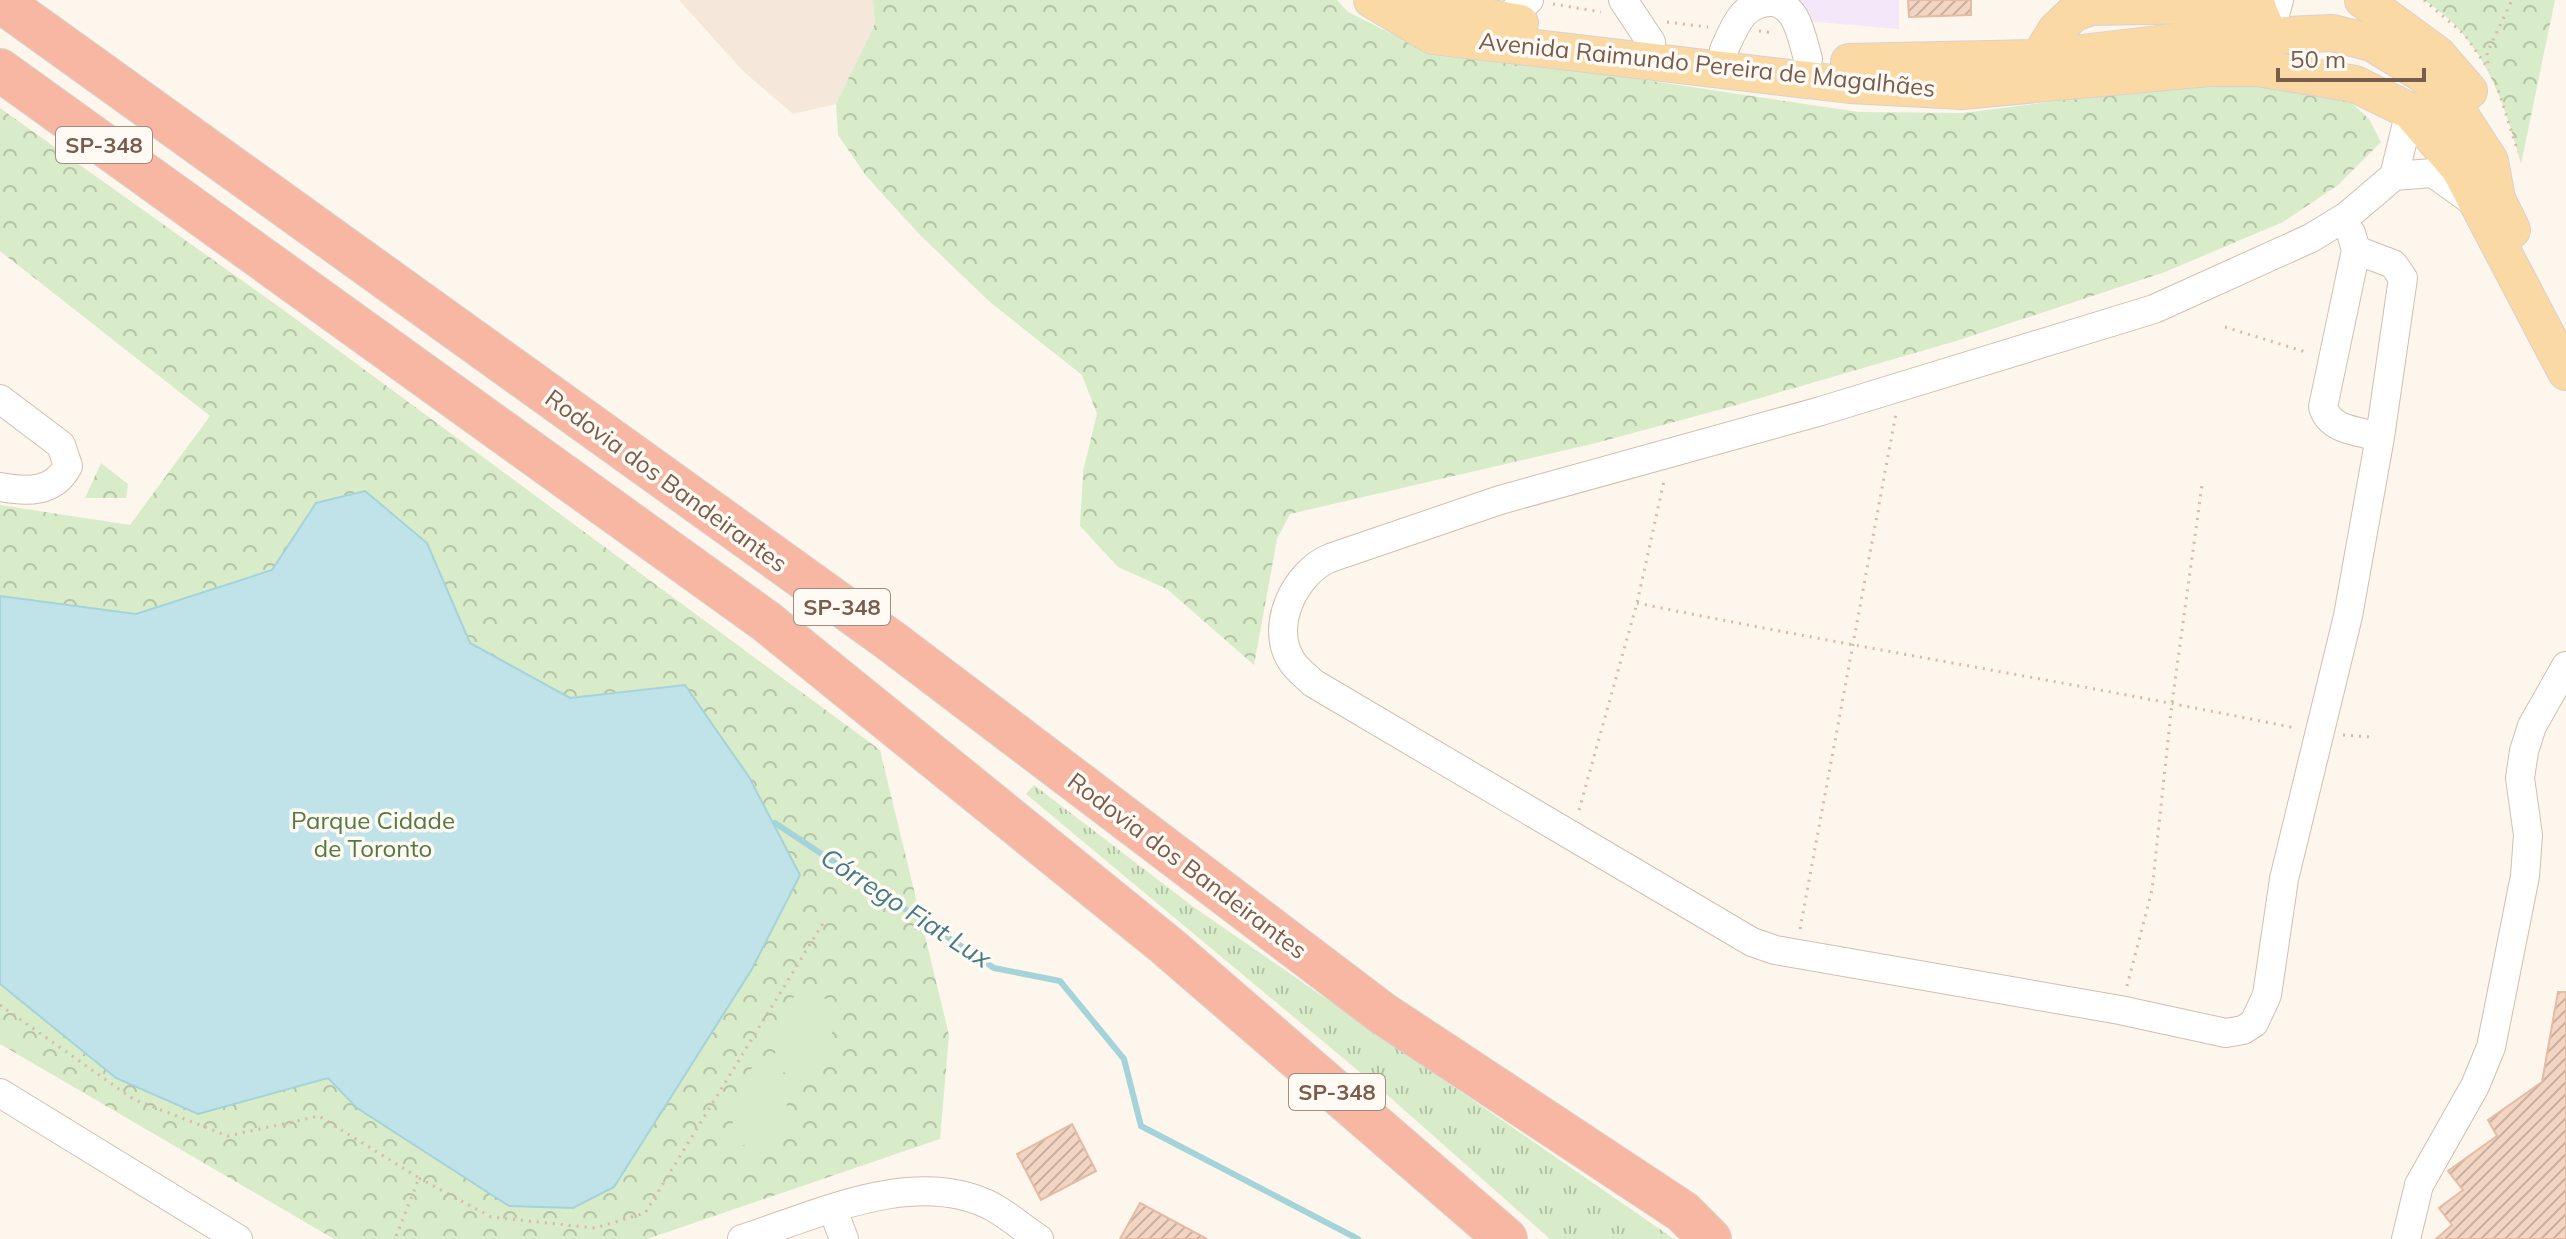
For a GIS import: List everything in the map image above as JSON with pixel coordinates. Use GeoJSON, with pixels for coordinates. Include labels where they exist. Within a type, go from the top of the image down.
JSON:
{"type":"FeatureCollection","features":[{"type":"Feature","properties":{"kind":"highway","name":"Rodovia dos Bandeirantes"},"geometry":{"type":"LineString","coordinates":[[0,1],[891,641],[1382,1013],[1697,1226],[1712,1222],[1744,1239]]}},
{"type":"Feature","properties":{"kind":"highway","name":"SP-348"},"geometry":{"type":"LineString","coordinates":[[0,70],[767,622],[1167,946],[1506,1239]]}},
{"type":"Feature","properties":{"kind":"main road","name":"Avenida Raimundo Pereira de Magalhães"},"geometry":{"type":"LineString","coordinates":[[1372,0],[1433,36],[1850,85],[1962,91],[2095,66],[2200,39],[2332,33],[2372,43],[2424,75],[2457,110],[2490,161],[2501,212],[2566,320]]}},
{"type":"Feature","properties":{"kind":"main road","name":"Avenida Raimundo Pereira de Magalhães"},"geometry":{"type":"LineString","coordinates":[[1417,0],[1515,10],[1651,42],[1808,59],[1931,62],[2039,58],[2095,66],[2258,68],[2355,84],[2410,111],[2459,168],[2566,372]]}},
{"type":"Feature","properties":{"kind":"main road"},"geometry":{"type":"LineString","coordinates":[[2363,0],[2437,54],[2452,69],[2475,101],[2483,120],[2490,161]]}},
{"type":"Feature","properties":{"kind":"main road"},"geometry":{"type":"LineString","coordinates":[[2039,58],[2056,30],[2074,13],[2091,7],[2256,4],[2269,36],[2255,53],[2209,68]]}},
{"type":"Feature","properties":{"kind":"main road"},"geometry":{"type":"LineString","coordinates":[[2095,66],[2094,28],[2112,6]]}},
{"type":"Feature","properties":{"kind":"street"},"geometry":{"type":"LineString","coordinates":[[1623,0],[1651,42]]}},
{"type":"Feature","properties":{"kind":"street"},"geometry":{"type":"LineString","coordinates":[[2269,36],[2279,0]]}},
{"type":"Feature","properties":{"kind":"street"},"geometry":{"type":"LineString","coordinates":[[1724,50],[1741,13],[1755,3],[1772,1],[1789,10],[1795,18],[1808,59]]}},
{"type":"Feature","properties":{"kind":"street"},"geometry":{"type":"LineString","coordinates":[[2356,250],[2393,264],[2403,278],[2380,437],[2348,616],[2284,879],[2267,995],[2254,1023],[2243,1030],[2226,1033],[2120,1010],[1796,953],[1752,942],[1572,833],[1313,683],[1291,661],[1285,640],[1285,624],[1295,587],[1316,564],[1500,500],[1901,386],[2154,309],[2311,238],[2347,216],[2394,176],[2410,111]]}},
{"type":"Feature","properties":{"kind":"street"},"geometry":{"type":"LineString","coordinates":[[2394,176],[2433,173],[2475,203]]}},
{"type":"Feature","properties":{"kind":"street"},"geometry":{"type":"LineString","coordinates":[[2347,216],[2356,250],[2323,399],[2327,418],[2336,425],[2380,437]]}},
{"type":"Feature","properties":{"kind":"street"},"geometry":{"type":"LineString","coordinates":[[0,399],[61,445],[68,466],[62,478],[50,486],[34,490],[0,487]]}},
{"type":"Feature","properties":{"kind":"street"},"geometry":{"type":"LineString","coordinates":[[2406,1239],[2419,1185],[2475,1086],[2491,1047],[2525,876],[2528,835],[2520,778],[2524,751],[2532,726],[2566,666]]}},
{"type":"Feature","properties":{"kind":"street"},"geometry":{"type":"LineString","coordinates":[[0,1093],[232,1237]]}},
{"type":"Feature","properties":{"kind":"street"},"geometry":{"type":"LineString","coordinates":[[742,1239],[833,1210],[926,1190],[961,1196],[992,1207],[1039,1239]]}},
{"type":"Feature","properties":{"kind":"street"},"geometry":{"type":"LineString","coordinates":[[833,1210],[844,1239]]}},
{"type":"Feature","properties":{"kind":"path"},"geometry":{"type":"LineString","coordinates":[[2488,67],[2487,53],[2512,0]]}},
{"type":"Feature","properties":{"kind":"path"},"geometry":{"type":"LineString","coordinates":[[2225,327],[2332,360]]}},
{"type":"Feature","properties":{"kind":"path"},"geometry":{"type":"LineString","coordinates":[[1796,953],[1901,386]]}},
{"type":"Feature","properties":{"kind":"path"},"geometry":{"type":"LineString","coordinates":[[1572,833],[1637,603],[1670,453]]}},
{"type":"Feature","properties":{"kind":"path"},"geometry":{"type":"LineString","coordinates":[[2120,1010],[2152,890],[2172,703],[2202,485]]}},
{"type":"Feature","properties":{"kind":"path"},"geometry":{"type":"LineString","coordinates":[[1637,603],[1851,647],[2172,703],[2319,733],[2371,737]]}},
{"type":"Feature","properties":{"kind":"path"},"geometry":{"type":"LineString","coordinates":[[0,1005],[133,1099],[228,1136],[319,1116],[419,1178],[491,1217],[595,1228],[645,1213],[825,920]]}},
{"type":"Feature","properties":{"kind":"path"},"geometry":{"type":"LineString","coordinates":[[395,1239],[419,1178]]}},
{"type":"Feature","properties":{"kind":"shaded area"},"geometry":{"type":"Polygon","coordinates":[[[679,0],[873,0],[875,24],[836,104],[793,114],[743,71],[679,0]]]}},
{"type":"Feature","properties":{"kind":"shaded area"},"geometry":{"type":"Polygon","coordinates":[[[1790,0],[1899,0],[1899,29],[1805,21],[1790,0]]]}},
{"type":"Feature","properties":{"kind":"green space"},"geometry":{"type":"Polygon","coordinates":[[[873,0],[1337,0],[1348,12],[1416,46],[1859,112],[1963,113],[2193,84],[2274,83],[2344,96],[2369,119],[2381,142],[2338,185],[2283,222],[2165,272],[1956,341],[1726,408],[1596,443],[1290,514],[1277,539],[1254,665],[1167,589],[1118,567],[1080,526],[1083,471],[1097,414],[1082,375],[990,302],[921,236],[867,177],[838,135],[836,104],[875,24],[873,0]]]}},
{"type":"Feature","properties":{"kind":"green space"},"geometry":{"type":"Polygon","coordinates":[[[2424,0],[2555,0],[2521,164],[2507,116],[2488,72],[2462,33],[2424,0]]]}},
{"type":"Feature","properties":{"kind":"green space","name":"Parque Cidade de Toronto"},"geometry":{"type":"Polygon","coordinates":[[[0,108],[289,314],[880,750],[949,1035],[940,1139],[647,1239],[334,1239],[0,1044],[0,505],[130,525],[210,416],[0,251],[0,108]]]}},
{"type":"Feature","properties":{"kind":"green space"},"geometry":{"type":"Polygon","coordinates":[[[101,463],[128,484],[126,498],[85,498],[101,463]]]}},
{"type":"Feature","properties":{"kind":"green space"},"geometry":{"type":"Polygon","coordinates":[[[1034,785],[1195,908],[1674,1239],[1550,1239],[1385,1093],[1026,794],[1034,785]]]}},
{"type":"Feature","properties":{"kind":"green space"},"geometry":{"type":"Polygon","coordinates":[[[796,990],[840,1003],[819,1083],[770,1068],[796,990]]]}},
{"type":"Feature","properties":{"kind":"green space"},"geometry":{"type":"Polygon","coordinates":[[[752,1067],[795,1080],[771,1154],[727,1140],[752,1067]]]}},
{"type":"Feature","properties":{"kind":"water","name":"Parque Cidade de Toronto"},"geometry":{"type":"Polygon","coordinates":[[[365,491],[427,543],[470,643],[570,698],[685,685],[749,777],[800,875],[752,969],[614,1187],[573,1208],[509,1206],[357,1108],[328,1078],[198,1114],[116,1078],[0,984],[0,596],[136,614],[272,570],[316,503],[365,491]]]}},
{"type":"Feature","properties":{"kind":"building"},"geometry":{"type":"Polygon","coordinates":[[[1908,0],[1971,0],[1971,15],[1909,17],[1908,0]]]}},
{"type":"Feature","properties":{"kind":"building"},"geometry":{"type":"Polygon","coordinates":[[[2558,992],[2566,992],[2566,1239],[2436,1239],[2452,1225],[2439,1208],[2463,1190],[2448,1171],[2497,1136],[2488,1120],[2542,1082],[2558,992]]]}},
{"type":"Feature","properties":{"kind":"building"},"geometry":{"type":"Polygon","coordinates":[[[1072,1124],[1096,1171],[1041,1200],[1017,1154],[1072,1124]]]}},
{"type":"Feature","properties":{"kind":"building"},"geometry":{"type":"Polygon","coordinates":[[[1140,1203],[1207,1239],[1120,1239],[1140,1203]]]}},
{"type":"Feature","properties":{"kind":"waterway","name":"Córrego Fiat Lux"},"geometry":{"type":"LineString","coordinates":[[775,823],[994,968],[1060,981],[1124,1059],[1141,1126],[1358,1239]]}}]}
